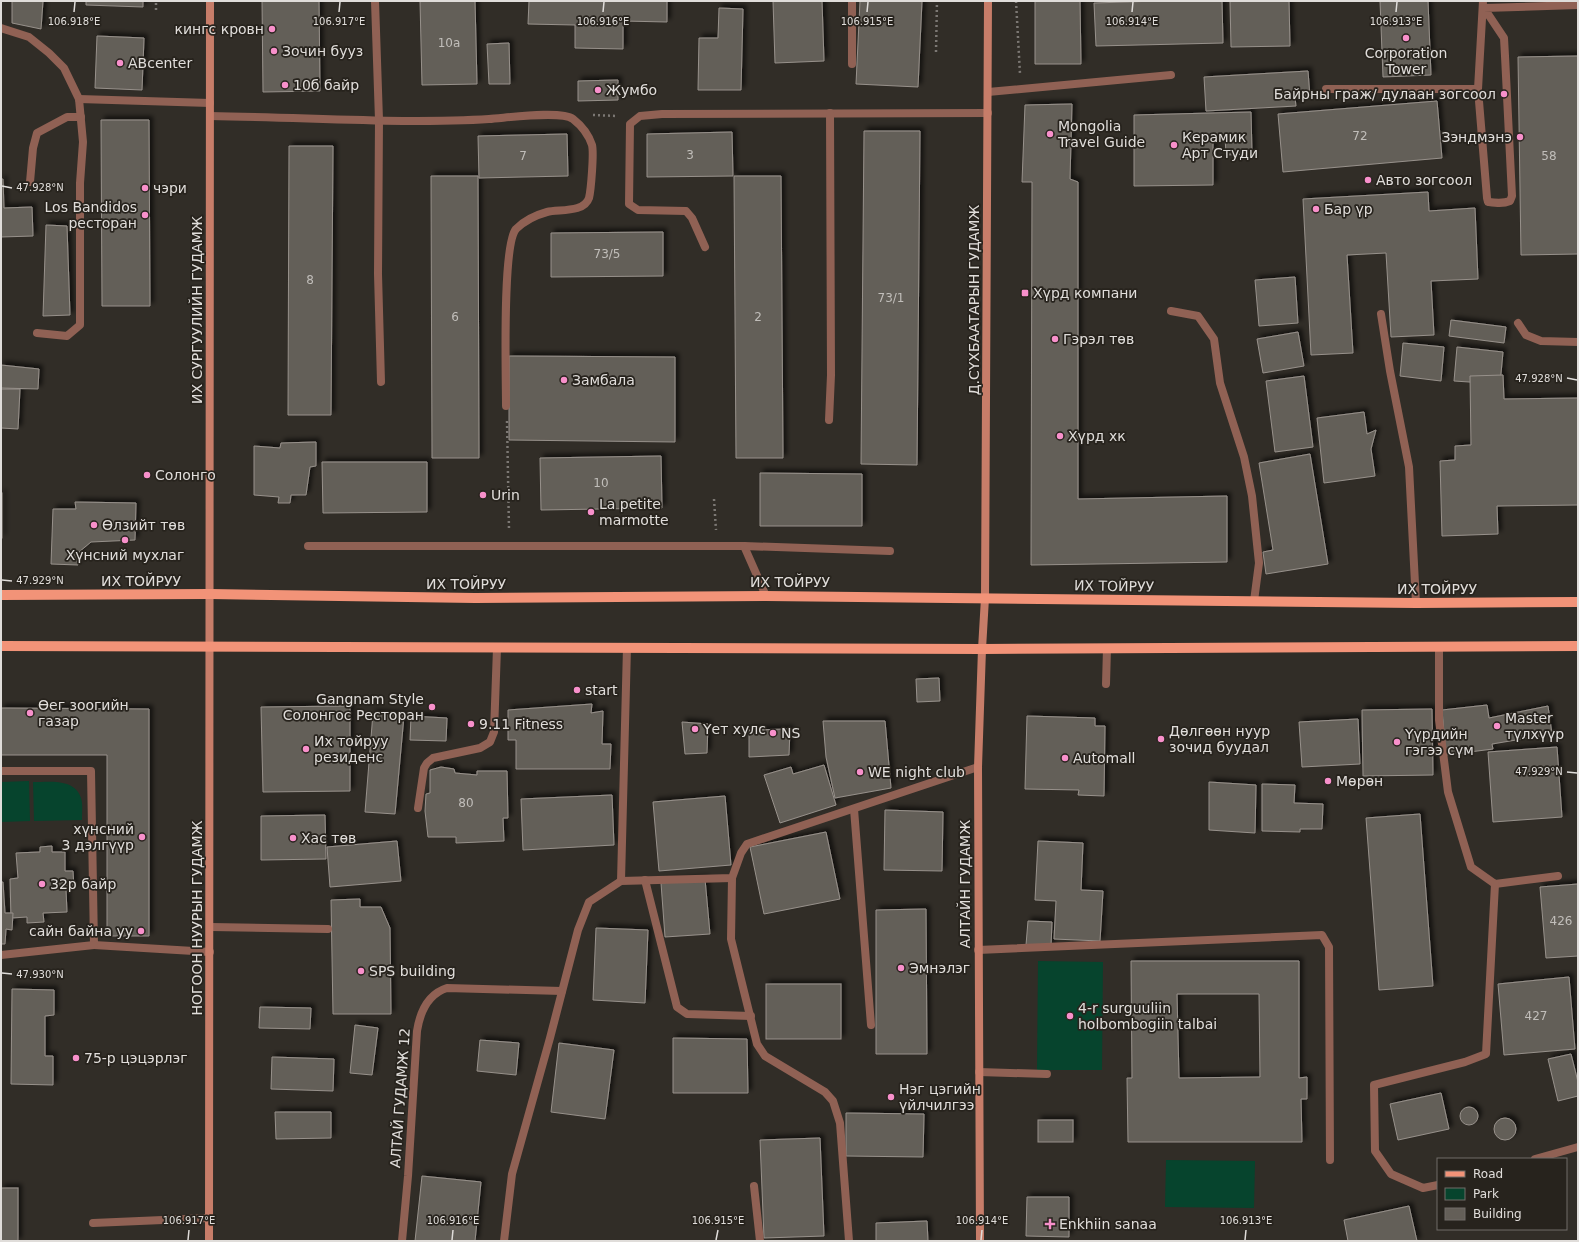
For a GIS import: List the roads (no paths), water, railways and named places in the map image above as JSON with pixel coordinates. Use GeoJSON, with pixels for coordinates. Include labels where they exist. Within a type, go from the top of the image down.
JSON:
{"type":"FeatureCollection","features":[{"type":"Feature","properties":{"kind":"main road","name":"ИХ СУРГУУЛИЙН ГУДАМЖ"},"geometry":{"type":"LineString","coordinates":[[210,1],[210,594]]}},
{"type":"Feature","properties":{"kind":"main road","name":"Д.СҮХБААТАРЫН ГУДАМЖ"},"geometry":{"type":"LineString","coordinates":[[985,598],[988,1]]}},
{"type":"Feature","properties":{"kind":"main road","name":"ИХ ТОЙРУУ"},"geometry":{"type":"LineString","coordinates":[[1,595],[210,594],[475,598],[766,596],[1416,603],[1578,602]]}},
{"type":"Feature","properties":{"kind":"main road","name":"НОГООН НУУРЫН ГУДАМЖ"},"geometry":{"type":"LineString","coordinates":[[209,1241],[210,594]]}},
{"type":"Feature","properties":{"kind":"main road","name":"АЛТАЙН ГУДАМЖ"},"geometry":{"type":"LineString","coordinates":[[980,1241],[978,767],[985,598]]}},
{"type":"Feature","properties":{"kind":"main road"},"geometry":{"type":"LineString","coordinates":[[1,646],[982,649],[1578,646]]}},
{"type":"Feature","properties":{"kind":"street"},"geometry":{"type":"LineString","coordinates":[[375,1],[379,120],[378,274],[381,382]]}},
{"type":"Feature","properties":{"kind":"street"},"geometry":{"type":"LineString","coordinates":[[852,1],[852,64]]}},
{"type":"Feature","properties":{"kind":"street"},"geometry":{"type":"LineString","coordinates":[[1484,5],[1578,5]]}},
{"type":"Feature","properties":{"kind":"street"},"geometry":{"type":"LineString","coordinates":[[1484,5],[1504,38],[1512,196],[1510,201],[1506,203],[1488,202],[1487,198],[1478,89],[1479,51],[1484,5]]}},
{"type":"Feature","properties":{"kind":"street"},"geometry":{"type":"LineString","coordinates":[[1,28],[29,37],[49,53],[64,68],[79,99],[83,142],[80,183],[80,324],[67,336],[37,333]]}},
{"type":"Feature","properties":{"kind":"street"},"geometry":{"type":"LineString","coordinates":[[988,92],[1171,75]]}},
{"type":"Feature","properties":{"kind":"street"},"geometry":{"type":"LineString","coordinates":[[1326,89],[1478,89]]}},
{"type":"Feature","properties":{"kind":"street"},"geometry":{"type":"LineString","coordinates":[[79,99],[210,102]]}},
{"type":"Feature","properties":{"kind":"street"},"geometry":{"type":"LineString","coordinates":[[829,420],[831,375],[830,113]]}},
{"type":"Feature","properties":{"kind":"street"},"geometry":{"type":"LineString","coordinates":[[705,247],[692,218],[686,211],[638,210],[629,204],[630,124],[640,116],[662,114],[988,113]]}},
{"type":"Feature","properties":{"kind":"street"},"geometry":{"type":"LineString","coordinates":[[210,116],[468,121],[548,114],[572,118],[586,132],[593,147],[591,186],[588,200],[580,208],[546,212],[532,217],[521,224],[514,231],[508,258],[506,406]]}},
{"type":"Feature","properties":{"kind":"street"},"geometry":{"type":"LineString","coordinates":[[30,182],[33,148],[37,133],[67,117],[81,117]]}},
{"type":"Feature","properties":{"kind":"street"},"geometry":{"type":"LineString","coordinates":[[1172,311],[1198,316],[1214,340],[1220,384],[1244,457],[1252,496],[1259,563],[1254,601]]}},
{"type":"Feature","properties":{"kind":"street"},"geometry":{"type":"LineString","coordinates":[[1381,314],[1390,371],[1409,467],[1416,603]]}},
{"type":"Feature","properties":{"kind":"street"},"geometry":{"type":"LineString","coordinates":[[1518,323],[1526,335],[1541,342],[1578,342]]}},
{"type":"Feature","properties":{"kind":"street"},"geometry":{"type":"LineString","coordinates":[[308,546],[744,546],[890,551]]}},
{"type":"Feature","properties":{"kind":"street"},"geometry":{"type":"LineString","coordinates":[[744,546],[766,596]]}},
{"type":"Feature","properties":{"kind":"street"},"geometry":{"type":"LineString","coordinates":[[1439,646],[1439,720],[1448,792],[1471,867],[1495,884],[1558,876]]}},
{"type":"Feature","properties":{"kind":"street"},"geometry":{"type":"LineString","coordinates":[[621,881],[627,647]]}},
{"type":"Feature","properties":{"kind":"street"},"geometry":{"type":"LineString","coordinates":[[418,808],[424,768],[427,763],[434,758],[480,748],[490,742],[494,732],[497,648]]}},
{"type":"Feature","properties":{"kind":"street"},"geometry":{"type":"LineString","coordinates":[[1106,684],[1107,648]]}},
{"type":"Feature","properties":{"kind":"street"},"geometry":{"type":"LineString","coordinates":[[850,1241],[840,1124],[833,1101],[825,1092],[765,1056],[757,1044],[731,938],[732,878],[741,853],[747,844],[978,767]]}},
{"type":"Feature","properties":{"kind":"street"},"geometry":{"type":"LineString","coordinates":[[1,771],[91,772],[94,945]]}},
{"type":"Feature","properties":{"kind":"street"},"geometry":{"type":"LineString","coordinates":[[854,808],[871,1025]]}},
{"type":"Feature","properties":{"kind":"street"},"geometry":{"type":"LineString","coordinates":[[504,1241],[512,1174],[578,930],[589,902],[621,881],[732,878]]}},
{"type":"Feature","properties":{"kind":"street"},"geometry":{"type":"LineString","coordinates":[[645,880],[677,1007],[687,1014],[750,1016]]}},
{"type":"Feature","properties":{"kind":"street"},"geometry":{"type":"LineString","coordinates":[[1437,1185],[1423,1188],[1391,1174],[1375,1151],[1374,1085],[1465,1062],[1486,1054],[1495,884]]}},
{"type":"Feature","properties":{"kind":"street"},"geometry":{"type":"LineString","coordinates":[[210,927],[328,929]]}},
{"type":"Feature","properties":{"kind":"street"},"geometry":{"type":"LineString","coordinates":[[978,950],[1322,935],[1329,947],[1330,1160]]}},
{"type":"Feature","properties":{"kind":"street"},"geometry":{"type":"LineString","coordinates":[[1,956],[94,945],[210,952]]}},
{"type":"Feature","properties":{"kind":"street","name":"АЛТАЙ ГУДАМЖ 12"},"geometry":{"type":"LineString","coordinates":[[402,1241],[408,1176],[417,1031],[421,1013],[426,1004],[439,990],[447,988],[562,991]]}},
{"type":"Feature","properties":{"kind":"street"},"geometry":{"type":"LineString","coordinates":[[979,1072],[1047,1074]]}},
{"type":"Feature","properties":{"kind":"street"},"geometry":{"type":"LineString","coordinates":[[1539,1158],[1578,1147]]}},
{"type":"Feature","properties":{"kind":"street"},"geometry":{"type":"LineString","coordinates":[[754,1186],[760,1241]]}},
{"type":"Feature","properties":{"kind":"street"},"geometry":{"type":"LineString","coordinates":[[93,1223],[209,1218]]}},
{"type":"Feature","properties":{"kind":"place","name":"кингс кровн"},"geometry":{"type":"Point","coordinates":[272,29]}},
{"type":"Feature","properties":{"kind":"place","name":"Corporation Tower"},"geometry":{"type":"Point","coordinates":[1406,38]}},
{"type":"Feature","properties":{"kind":"place","name":"Зочин бууз"},"geometry":{"type":"Point","coordinates":[274,51]}},
{"type":"Feature","properties":{"kind":"place","name":"ABcenter"},"geometry":{"type":"Point","coordinates":[120,63]}},
{"type":"Feature","properties":{"kind":"place","name":"10б байр"},"geometry":{"type":"Point","coordinates":[285,85]}},
{"type":"Feature","properties":{"kind":"place","name":"Жумбо"},"geometry":{"type":"Point","coordinates":[598,90]}},
{"type":"Feature","properties":{"kind":"place","name":"Байрны граж/ дулаан зогсоол"},"geometry":{"type":"Point","coordinates":[1504,94]}},
{"type":"Feature","properties":{"kind":"place","name":"Mongolia Travel Guide"},"geometry":{"type":"Point","coordinates":[1050,134]}},
{"type":"Feature","properties":{"kind":"place","name":"Зэндмэнэ"},"geometry":{"type":"Point","coordinates":[1520,137]}},
{"type":"Feature","properties":{"kind":"place","name":"Керамик Арт Студи"},"geometry":{"type":"Point","coordinates":[1174,145]}},
{"type":"Feature","properties":{"kind":"place","name":"Авто зогсоол"},"geometry":{"type":"Point","coordinates":[1368,180]}},
{"type":"Feature","properties":{"kind":"place","name":"чэри"},"geometry":{"type":"Point","coordinates":[145,188]}},
{"type":"Feature","properties":{"kind":"place","name":"Бар үр"},"geometry":{"type":"Point","coordinates":[1316,209]}},
{"type":"Feature","properties":{"kind":"place","name":"Los Bandidos ресторан"},"geometry":{"type":"Point","coordinates":[145,215]}},
{"type":"Feature","properties":{"kind":"place","name":"Хүрд компани"},"geometry":{"type":"Point","coordinates":[1025,293]}},
{"type":"Feature","properties":{"kind":"place","name":"Гэрэл төв"},"geometry":{"type":"Point","coordinates":[1055,339]}},
{"type":"Feature","properties":{"kind":"place","name":"Замбала"},"geometry":{"type":"Point","coordinates":[564,380]}},
{"type":"Feature","properties":{"kind":"place","name":"Хүрд хк"},"geometry":{"type":"Point","coordinates":[1060,436]}},
{"type":"Feature","properties":{"kind":"place","name":"Солонго"},"geometry":{"type":"Point","coordinates":[147,475]}},
{"type":"Feature","properties":{"kind":"place","name":"Urin"},"geometry":{"type":"Point","coordinates":[483,495]}},
{"type":"Feature","properties":{"kind":"place","name":"La petite marmotte"},"geometry":{"type":"Point","coordinates":[591,512]}},
{"type":"Feature","properties":{"kind":"place","name":"Өлзийт төв"},"geometry":{"type":"Point","coordinates":[94,525]}},
{"type":"Feature","properties":{"kind":"place","name":"Хүнсний мухлаг"},"geometry":{"type":"Point","coordinates":[125,540]}},
{"type":"Feature","properties":{"kind":"place","name":"start"},"geometry":{"type":"Point","coordinates":[577,690]}},
{"type":"Feature","properties":{"kind":"place","name":"Gangnam Style Cолонгос Pесторан"},"geometry":{"type":"Point","coordinates":[432,707]}},
{"type":"Feature","properties":{"kind":"place","name":"Өег зоогийн газар"},"geometry":{"type":"Point","coordinates":[30,713]}},
{"type":"Feature","properties":{"kind":"place","name":"9.11 Fitness"},"geometry":{"type":"Point","coordinates":[471,724]}},
{"type":"Feature","properties":{"kind":"place","name":"Master түлхүүр"},"geometry":{"type":"Point","coordinates":[1497,726]}},
{"type":"Feature","properties":{"kind":"place","name":"Үет хулс"},"geometry":{"type":"Point","coordinates":[695,729]}},
{"type":"Feature","properties":{"kind":"place","name":"NS"},"geometry":{"type":"Point","coordinates":[773,733]}},
{"type":"Feature","properties":{"kind":"place","name":"Дөлгөөн нуур зочид буудал"},"geometry":{"type":"Point","coordinates":[1161,739]}},
{"type":"Feature","properties":{"kind":"place","name":"Үүрдийн гэгээ сүм"},"geometry":{"type":"Point","coordinates":[1397,742]}},
{"type":"Feature","properties":{"kind":"place","name":"Их тойруу резиденс"},"geometry":{"type":"Point","coordinates":[306,749]}},
{"type":"Feature","properties":{"kind":"place","name":"Automall"},"geometry":{"type":"Point","coordinates":[1065,758]}},
{"type":"Feature","properties":{"kind":"place","name":"WE night club"},"geometry":{"type":"Point","coordinates":[860,772]}},
{"type":"Feature","properties":{"kind":"place","name":"Мөрөн"},"geometry":{"type":"Point","coordinates":[1328,781]}},
{"type":"Feature","properties":{"kind":"place","name":"хүнсний 3 дэлгүүр"},"geometry":{"type":"Point","coordinates":[142,837]}},
{"type":"Feature","properties":{"kind":"place","name":"Хас төв"},"geometry":{"type":"Point","coordinates":[293,838]}},
{"type":"Feature","properties":{"kind":"place","name":"32р байр"},"geometry":{"type":"Point","coordinates":[42,884]}},
{"type":"Feature","properties":{"kind":"place","name":"сайн байна уу"},"geometry":{"type":"Point","coordinates":[141,931]}},
{"type":"Feature","properties":{"kind":"place","name":"Эмнэлэг"},"geometry":{"type":"Point","coordinates":[901,968]}},
{"type":"Feature","properties":{"kind":"place","name":"SPS building"},"geometry":{"type":"Point","coordinates":[361,971]}},
{"type":"Feature","properties":{"kind":"place","name":"4-r surguuliin holbombogiin talbai"},"geometry":{"type":"Point","coordinates":[1070,1016]}},
{"type":"Feature","properties":{"kind":"place","name":"75-р цэцэрлэг"},"geometry":{"type":"Point","coordinates":[76,1058]}},
{"type":"Feature","properties":{"kind":"place","name":"Нэг цэгийн үйлчилгээ"},"geometry":{"type":"Point","coordinates":[891,1097]}},
{"type":"Feature","properties":{"kind":"place","name":"Enkhiin sanaa"},"geometry":{"type":"Point","coordinates":[1050,1224]}}]}
